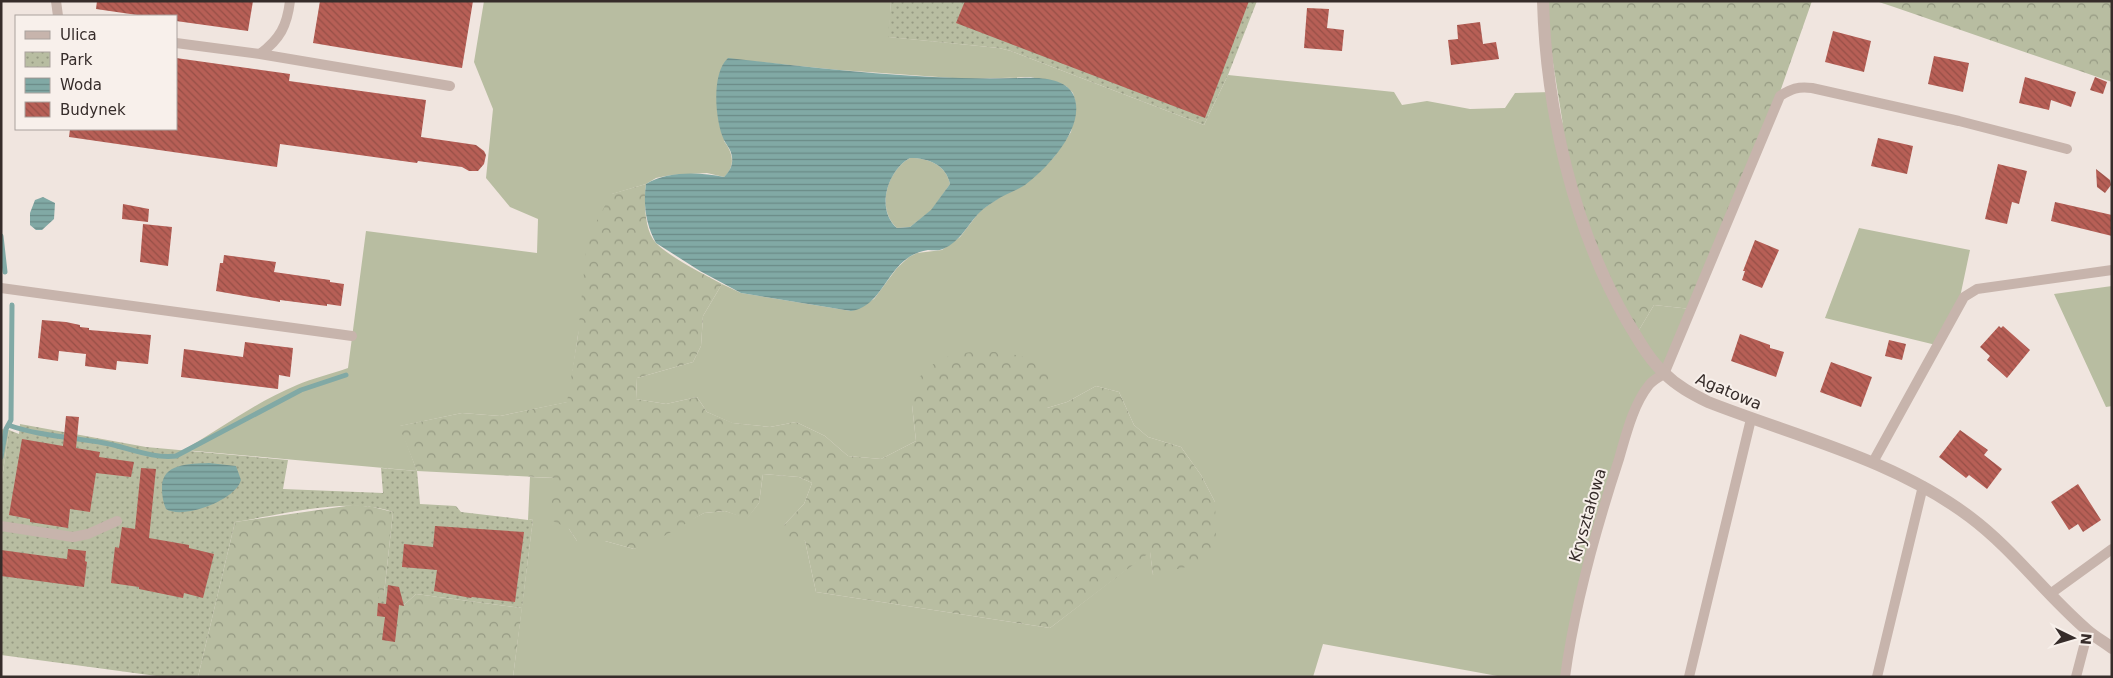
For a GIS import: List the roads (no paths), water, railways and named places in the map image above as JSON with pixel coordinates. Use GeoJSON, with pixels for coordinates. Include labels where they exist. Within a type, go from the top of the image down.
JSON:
{"type":"FeatureCollection","features":[{"type":"Feature","properties":{"kind":"street","name":"Agatowa"},"geometry":{"type":"LineString","coordinates":[[1543,1],[1545,42],[1553,103],[1574,193],[1604,276],[1636,336],[1650,358],[1664,374],[1683,389],[1696,396],[1752,419],[1873,462],[1943,497],[1991,533],[2088,631],[2112,648]]}},
{"type":"Feature","properties":{"kind":"lane"},"geometry":{"type":"LineString","coordinates":[[56,1],[58,15]]}},
{"type":"Feature","properties":{"kind":"lane"},"geometry":{"type":"LineString","coordinates":[[260,54],[275,42],[279,35],[288,14],[290,1]]}},
{"type":"Feature","properties":{"kind":"lane"},"geometry":{"type":"LineString","coordinates":[[178,43],[260,54],[450,86]]}},
{"type":"Feature","properties":{"kind":"lane"},"geometry":{"type":"LineString","coordinates":[[1664,374],[1775,106],[1780,96],[1789,90],[1800,86],[1812,88],[1959,121],[2067,149]]}},
{"type":"Feature","properties":{"kind":"lane"},"geometry":{"type":"LineString","coordinates":[[1873,462],[1964,297],[1977,289],[2112,270]]}},
{"type":"Feature","properties":{"kind":"lane"},"geometry":{"type":"LineString","coordinates":[[1,288],[352,336]]}},
{"type":"Feature","properties":{"kind":"lane","name":"Kryształowa"},"geometry":{"type":"LineString","coordinates":[[1565,677],[1573,628],[1606,497],[1633,416],[1649,385],[1664,374]]}},
{"type":"Feature","properties":{"kind":"lane"},"geometry":{"type":"LineString","coordinates":[[1690,677],[1752,419]]}},
{"type":"Feature","properties":{"kind":"lane"},"geometry":{"type":"LineString","coordinates":[[1877,677],[1923,486]]}},
{"type":"Feature","properties":{"kind":"lane"},"geometry":{"type":"LineString","coordinates":[[1,526],[73,537],[88,534],[117,521]]}},
{"type":"Feature","properties":{"kind":"lane"},"geometry":{"type":"LineString","coordinates":[[2050,594],[2112,549]]}},
{"type":"Feature","properties":{"kind":"lane"},"geometry":{"type":"LineString","coordinates":[[2076,677],[2088,631]]}},
{"type":"Feature","properties":{"kind":"water"},"geometry":{"type":"Polygon","coordinates":[[[728,58],[911,76],[1042,78],[1057,82],[1069,89],[1073,94],[1076,106],[1075,119],[1063,145],[1054,157],[1025,185],[1002,196],[983,209],[949,246],[940,250],[919,252],[907,259],[896,269],[872,300],[859,309],[851,311],[741,293],[700,271],[656,243],[646,215],[646,184],[664,177],[684,174],[724,177],[731,168],[731,154],[721,132],[717,110],[717,86],[723,65],[728,58]],[[910,158],[896,171],[890,180],[887,190],[887,211],[890,220],[897,228],[910,227],[931,210],[950,184],[948,177],[941,167],[924,159],[910,158]]]}},
{"type":"Feature","properties":{"kind":"water"},"geometry":{"type":"Polygon","coordinates":[[[43,197],[55,203],[54,219],[42,230],[36,230],[30,225],[30,213],[35,200],[43,197]]]}},
{"type":"Feature","properties":{"kind":"water"},"geometry":{"type":"Polygon","coordinates":[[[209,463],[236,466],[241,480],[230,495],[196,510],[174,512],[166,509],[162,489],[166,474],[185,465],[209,463]]]}},
{"type":"Feature","properties":{"kind":"waterway"},"geometry":{"type":"LineString","coordinates":[[1,236],[5,272]]}},
{"type":"Feature","properties":{"kind":"waterway"},"geometry":{"type":"LineString","coordinates":[[1,457],[6,429],[11,420],[12,305]]}},
{"type":"Feature","properties":{"kind":"waterway"},"geometry":{"type":"LineString","coordinates":[[8,425],[44,434],[104,443],[158,456],[176,456],[301,390],[346,375]]}}]}
